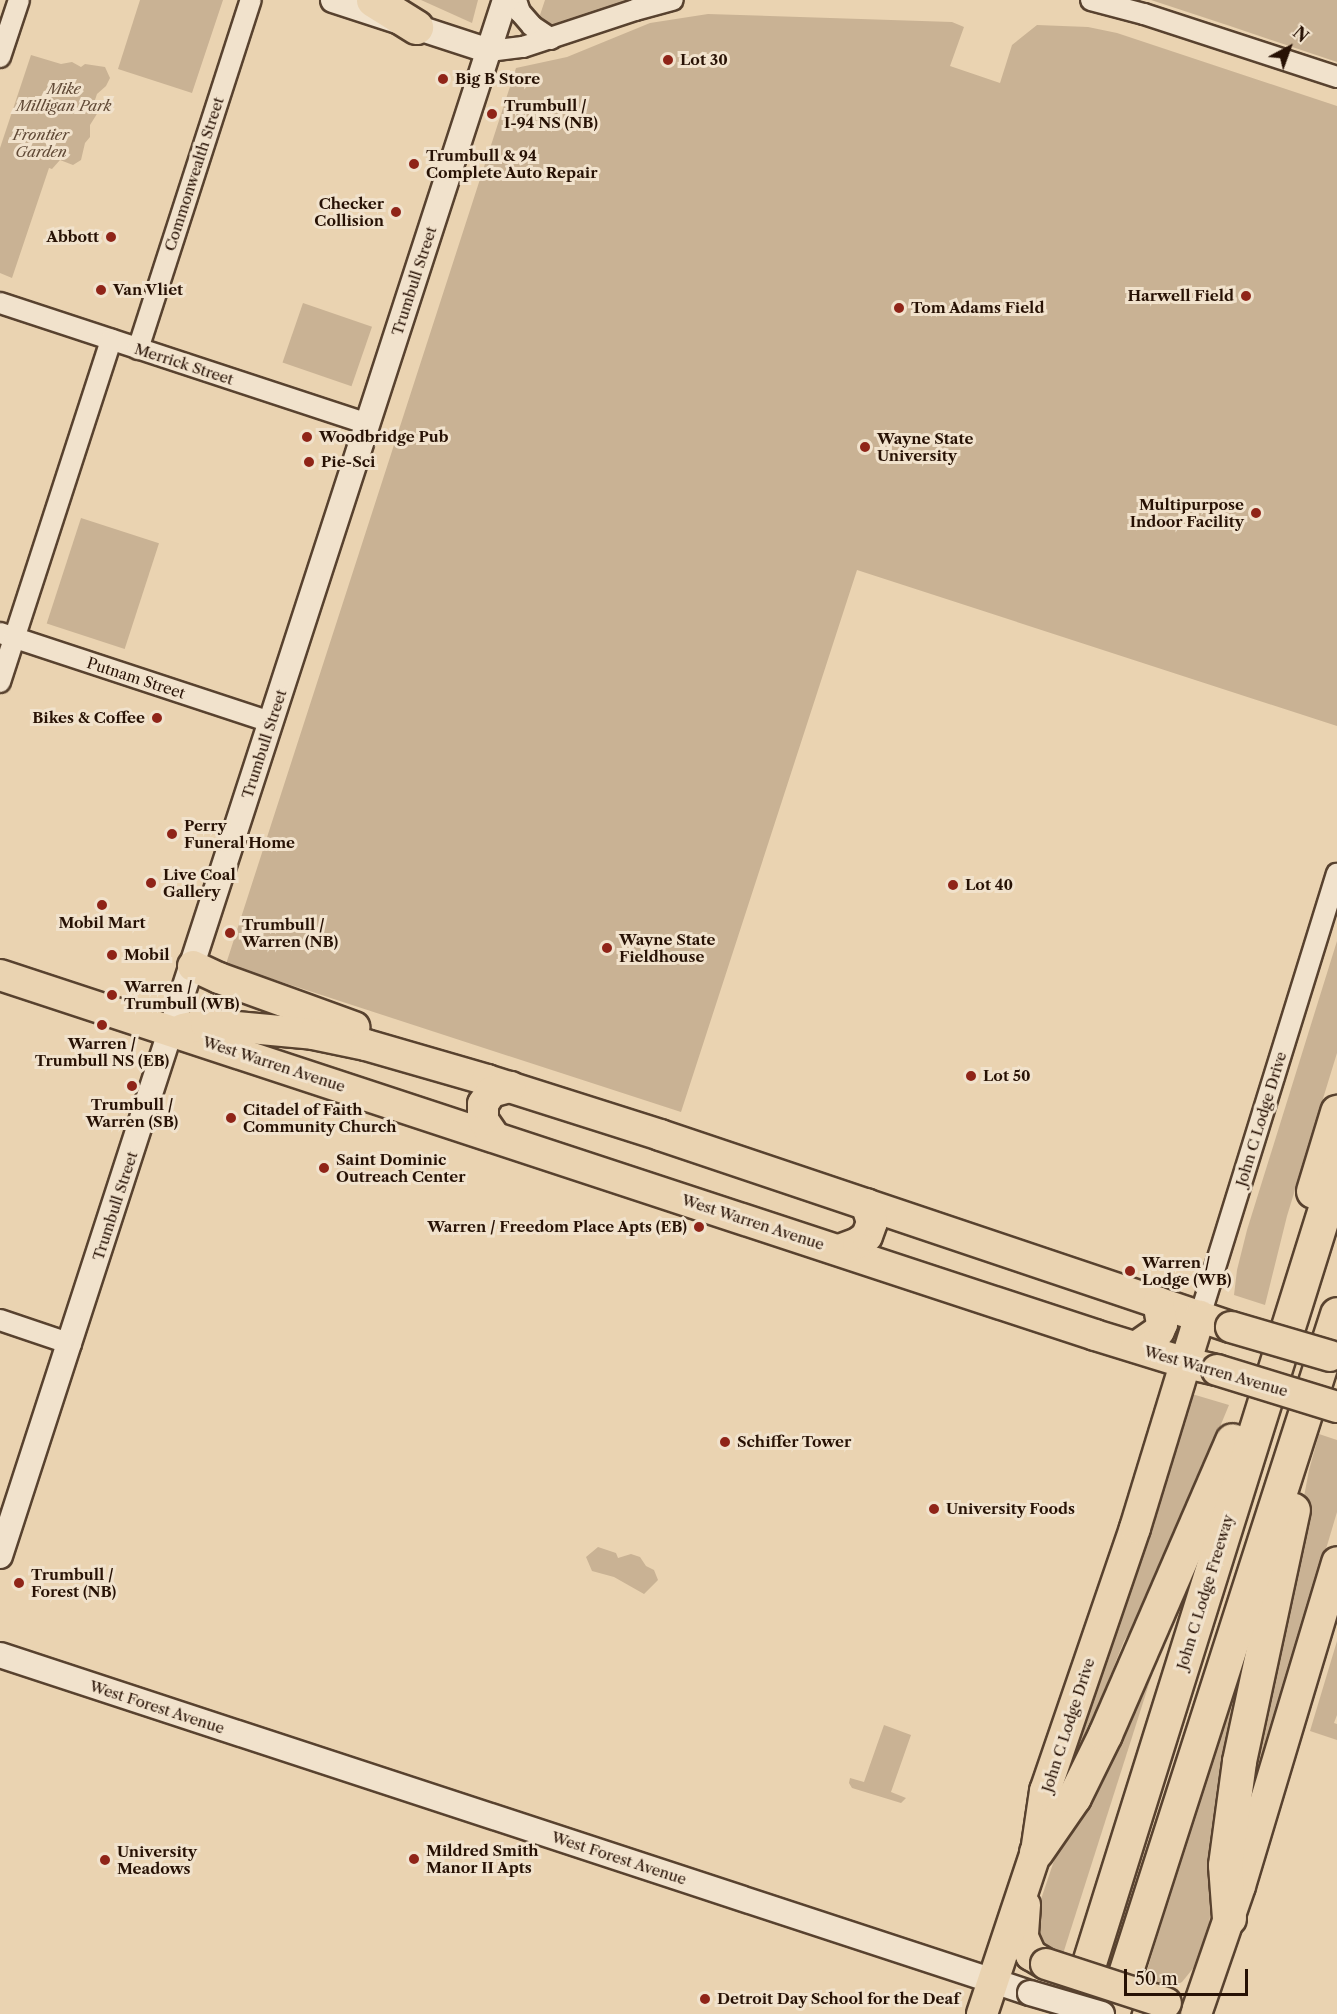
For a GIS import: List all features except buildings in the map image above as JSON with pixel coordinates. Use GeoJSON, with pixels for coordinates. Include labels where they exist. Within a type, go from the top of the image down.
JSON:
{"type":"FeatureCollection","features":[{"type":"Feature","properties":{"kind":"highway"},"geometry":{"type":"LineString","coordinates":[[373,0],[416,27]]}},
{"type":"Feature","properties":{"kind":"highway"},"geometry":{"type":"LineString","coordinates":[[1032,1863],[1074,1797],[1100,1745],[1229,1451],[1337,1113]]}},
{"type":"Feature","properties":{"kind":"highway","name":"John C Lodge Freeway"},"geometry":{"type":"LineString","coordinates":[[1073,2014],[1337,1170]]}},
{"type":"Feature","properties":{"kind":"highway"},"geometry":{"type":"LineString","coordinates":[[1112,2014],[1337,1314]]}},
{"type":"Feature","properties":{"kind":"highway"},"geometry":{"type":"LineString","coordinates":[[1229,1918],[1225,1865],[1234,1796],[1306,1443],[1299,1431]]}},
{"type":"Feature","properties":{"kind":"main road"},"geometry":{"type":"LineString","coordinates":[[193,966],[219,978],[476,1071],[499,1083],[483,1104],[483,1120],[494,1136]]}},
{"type":"Feature","properties":{"kind":"main road","name":"West Warren Avenue"},"geometry":{"type":"LineString","coordinates":[[0,975],[1136,1347],[1337,1407]]}},
{"type":"Feature","properties":{"kind":"main road","name":"West Warren Avenue"},"geometry":{"type":"LineString","coordinates":[[171,1031],[206,1024],[313,1034],[366,1046],[499,1083],[1231,1327],[1337,1359]]}},
{"type":"Feature","properties":{"kind":"main road"},"geometry":{"type":"LineString","coordinates":[[839,1250],[858,1243],[867,1236],[872,1222],[866,1204]]}},
{"type":"Feature","properties":{"kind":"main road"},"geometry":{"type":"LineString","coordinates":[[1136,1347],[1159,1330],[1162,1324],[1158,1302]]}},
{"type":"Feature","properties":{"kind":"main road","name":"John C Lodge Drive"},"geometry":{"type":"LineString","coordinates":[[982,2014],[1032,1863],[1045,1791],[1152,1472],[1200,1316]]}},
{"type":"Feature","properties":{"kind":"main road"},"geometry":{"type":"LineString","coordinates":[[1196,2014],[1229,1918],[1337,1562]]}},
{"type":"Feature","properties":{"kind":"main road"},"geometry":{"type":"LineString","coordinates":[[1032,1863],[1023,1937],[1031,1955],[1046,1964],[1166,2003],[1186,1998],[1207,1979]]}},
{"type":"Feature","properties":{"kind":"street"},"geometry":{"type":"LineString","coordinates":[[0,57],[19,0]]}},
{"type":"Feature","properties":{"kind":"street","name":"Commonwealth Street"},"geometry":{"type":"LineString","coordinates":[[138,348],[251,0]]}},
{"type":"Feature","properties":{"kind":"street"},"geometry":{"type":"LineString","coordinates":[[333,0],[489,51],[523,47],[635,10],[673,0]]}},
{"type":"Feature","properties":{"kind":"street","name":"Trumbull Street"},"geometry":{"type":"LineString","coordinates":[[0,1556],[71,1344],[505,0]]}},
{"type":"Feature","properties":{"kind":"street"},"geometry":{"type":"LineString","coordinates":[[516,0],[520,12],[532,26],[550,39]]}},
{"type":"Feature","properties":{"kind":"street"},"geometry":{"type":"LineString","coordinates":[[1091,0],[1144,14],[1337,77]]}},
{"type":"Feature","properties":{"kind":"street","name":"Merrick Street"},"geometry":{"type":"LineString","coordinates":[[0,303],[368,424]]}},
{"type":"Feature","properties":{"kind":"street"},"geometry":{"type":"LineString","coordinates":[[0,682],[7,636],[111,340]]}},
{"type":"Feature","properties":{"kind":"street","name":"Putnam Street"},"geometry":{"type":"LineString","coordinates":[[7,636],[271,722]]}},
{"type":"Feature","properties":{"kind":"street","name":"John C Lodge Drive"},"geometry":{"type":"LineString","coordinates":[[1200,1316],[1337,874]]}},
{"type":"Feature","properties":{"kind":"street"},"geometry":{"type":"LineString","coordinates":[[0,1320],[71,1344]]}},
{"type":"Feature","properties":{"kind":"street","name":"West Forest Avenue"},"geometry":{"type":"LineString","coordinates":[[0,1655],[1030,1993],[1102,2014]]}},
{"type":"Feature","properties":{"kind":"green space"},"geometry":{"type":"Polygon","coordinates":[[[140,0],[223,0],[192,93],[118,69],[140,0]]]}},
{"type":"Feature","properties":{"kind":"green space"},"geometry":{"type":"Polygon","coordinates":[[[421,0],[478,0],[472,23],[421,0]]]}},
{"type":"Feature","properties":{"kind":"green space"},"geometry":{"type":"Polygon","coordinates":[[[545,0],[631,0],[556,30],[538,21],[545,0]]]}},
{"type":"Feature","properties":{"kind":"green space"},"geometry":{"type":"Polygon","coordinates":[[[1151,0],[1337,0],[1337,62],[1230,26],[1151,0]]]}},
{"type":"Feature","properties":{"kind":"green space","name":"Wayne State University"},"geometry":{"type":"Polygon","coordinates":[[[708,14],[952,22],[964,27],[950,66],[1000,83],[1012,45],[1037,25],[1088,27],[1117,33],[1337,106],[1337,726],[857,570],[681,1112],[226,964],[516,68],[567,57],[650,23],[708,14]]]}},
{"type":"Feature","properties":{"kind":"green space"},"geometry":{"type":"Polygon","coordinates":[[[31,55],[61,64],[72,62],[81,67],[85,64],[105,67],[110,78],[106,86],[97,94],[95,100],[100,109],[90,125],[90,137],[85,143],[81,160],[73,165],[60,160],[52,169],[49,168],[12,278],[0,273],[0,148],[31,55]]]}},
{"type":"Feature","properties":{"kind":"green space"},"geometry":{"type":"Polygon","coordinates":[[[303,303],[372,327],[352,386],[282,363],[303,303]]]}},
{"type":"Feature","properties":{"kind":"green space"},"geometry":{"type":"Polygon","coordinates":[[[81,518],[159,543],[125,649],[47,624],[81,518]]]}},
{"type":"Feature","properties":{"kind":"green space"},"geometry":{"type":"Polygon","coordinates":[[[1337,941],[1337,1053],[1287,1216],[1265,1305],[1234,1295],[1237,1270],[1247,1230],[1337,941]]]}},
{"type":"Feature","properties":{"kind":"green space"},"geometry":{"type":"Polygon","coordinates":[[[1192,1394],[1229,1405],[1145,1608],[1124,1641],[1090,1726],[1055,1797],[1192,1394]]]}},
{"type":"Feature","properties":{"kind":"green space"},"geometry":{"type":"Polygon","coordinates":[[[1319,1434],[1337,1440],[1337,1512],[1238,1846],[1309,1470],[1319,1434]]]}},
{"type":"Feature","properties":{"kind":"green space"},"geometry":{"type":"Polygon","coordinates":[[[598,1547],[616,1553],[618,1558],[631,1554],[640,1557],[646,1566],[654,1570],[658,1580],[644,1594],[614,1577],[592,1571],[586,1557],[598,1547]]]}},
{"type":"Feature","properties":{"kind":"green space"},"geometry":{"type":"Polygon","coordinates":[[[1156,1641],[1162,1643],[1062,1957],[1037,1943],[1033,1923],[1062,1837],[1156,1641]]]}},
{"type":"Feature","properties":{"kind":"green space"},"geometry":{"type":"Polygon","coordinates":[[[1337,1641],[1337,1715],[1334,1723],[1337,1724],[1337,1740],[1310,1731],[1337,1641]]]}},
{"type":"Feature","properties":{"kind":"green space"},"geometry":{"type":"Polygon","coordinates":[[[1242,1658],[1253,1661],[1206,1941],[1195,1966],[1182,1982],[1170,1988],[1158,1989],[1143,1984],[1242,1658]]]}},
{"type":"Feature","properties":{"kind":"green space"},"geometry":{"type":"Polygon","coordinates":[[[884,1725],[911,1735],[891,1792],[906,1798],[901,1803],[852,1788],[849,1783],[850,1778],[864,1782],[884,1725]]]}},
{"type":"Feature","properties":{"kind":"place","name":"Lot 30"},"geometry":{"type":"Point","coordinates":[668,60]}},
{"type":"Feature","properties":{"kind":"place","name":"Big B Store"},"geometry":{"type":"Point","coordinates":[443,79]}},
{"type":"Feature","properties":{"kind":"place","name":"Trumbull / I-94 NS (NB)"},"geometry":{"type":"Point","coordinates":[492,114]}},
{"type":"Feature","properties":{"kind":"place","name":"Trumbull & 94 Complete Auto Repair"},"geometry":{"type":"Point","coordinates":[414,164]}},
{"type":"Feature","properties":{"kind":"place","name":"Checker Collision"},"geometry":{"type":"Point","coordinates":[396,212]}},
{"type":"Feature","properties":{"kind":"place","name":"Abbott"},"geometry":{"type":"Point","coordinates":[111,237]}},
{"type":"Feature","properties":{"kind":"place","name":"Van Vliet"},"geometry":{"type":"Point","coordinates":[101,290]}},
{"type":"Feature","properties":{"kind":"place","name":"Harwell Field"},"geometry":{"type":"Point","coordinates":[1246,296]}},
{"type":"Feature","properties":{"kind":"place","name":"Tom Adams Field"},"geometry":{"type":"Point","coordinates":[899,308]}},
{"type":"Feature","properties":{"kind":"place","name":"Woodbridge Pub"},"geometry":{"type":"Point","coordinates":[307,437]}},
{"type":"Feature","properties":{"kind":"place","name":"Wayne State University"},"geometry":{"type":"Point","coordinates":[865,447]}},
{"type":"Feature","properties":{"kind":"place","name":"Pie-Sci"},"geometry":{"type":"Point","coordinates":[309,462]}},
{"type":"Feature","properties":{"kind":"place","name":"Multipurpose Indoor Facility"},"geometry":{"type":"Point","coordinates":[1256,513]}},
{"type":"Feature","properties":{"kind":"place","name":"Bikes & Coffee"},"geometry":{"type":"Point","coordinates":[157,718]}},
{"type":"Feature","properties":{"kind":"place","name":"Perry Funeral Home"},"geometry":{"type":"Point","coordinates":[172,834]}},
{"type":"Feature","properties":{"kind":"place","name":"Live Coal Gallery"},"geometry":{"type":"Point","coordinates":[151,883]}},
{"type":"Feature","properties":{"kind":"place","name":"Lot 40"},"geometry":{"type":"Point","coordinates":[953,885]}},
{"type":"Feature","properties":{"kind":"place","name":"Mobil Mart"},"geometry":{"type":"Point","coordinates":[102,905]}},
{"type":"Feature","properties":{"kind":"place","name":"Trumbull / Warren (NB)"},"geometry":{"type":"Point","coordinates":[230,933]}},
{"type":"Feature","properties":{"kind":"place","name":"Wayne State Fieldhouse"},"geometry":{"type":"Point","coordinates":[607,948]}},
{"type":"Feature","properties":{"kind":"place","name":"Mobil"},"geometry":{"type":"Point","coordinates":[112,955]}},
{"type":"Feature","properties":{"kind":"place","name":"Warren / Trumbull (WB)"},"geometry":{"type":"Point","coordinates":[112,995]}},
{"type":"Feature","properties":{"kind":"place","name":"Warren / Trumbull NS (EB)"},"geometry":{"type":"Point","coordinates":[102,1025]}},
{"type":"Feature","properties":{"kind":"place","name":"Lot 50"},"geometry":{"type":"Point","coordinates":[971,1076]}},
{"type":"Feature","properties":{"kind":"place","name":"Trumbull / Warren (SB)"},"geometry":{"type":"Point","coordinates":[132,1086]}},
{"type":"Feature","properties":{"kind":"place","name":"Citadel of Faith Community Church"},"geometry":{"type":"Point","coordinates":[231,1118]}},
{"type":"Feature","properties":{"kind":"place","name":"Saint Dominic Outreach Center"},"geometry":{"type":"Point","coordinates":[324,1168]}},
{"type":"Feature","properties":{"kind":"place","name":"Warren / Freedom Place Apts (EB)"},"geometry":{"type":"Point","coordinates":[699,1227]}},
{"type":"Feature","properties":{"kind":"place","name":"Warren / Lodge (WB)"},"geometry":{"type":"Point","coordinates":[1130,1271]}},
{"type":"Feature","properties":{"kind":"place","name":"Schiffer Tower"},"geometry":{"type":"Point","coordinates":[725,1442]}},
{"type":"Feature","properties":{"kind":"place","name":"University Foods"},"geometry":{"type":"Point","coordinates":[934,1509]}},
{"type":"Feature","properties":{"kind":"place","name":"Trumbull / Forest (NB)"},"geometry":{"type":"Point","coordinates":[19,1583]}},
{"type":"Feature","properties":{"kind":"place","name":"Mildred Smith Manor II Apts"},"geometry":{"type":"Point","coordinates":[414,1859]}},
{"type":"Feature","properties":{"kind":"place","name":"University Meadows"},"geometry":{"type":"Point","coordinates":[105,1860]}},
{"type":"Feature","properties":{"kind":"place","name":"Detroit Day School for the Deaf"},"geometry":{"type":"Point","coordinates":[705,1999]}},
{"type":"Feature","properties":{"kind":"park label","name":"Mike Milligan Park"},"geometry":{"type":"Point","coordinates":[64,96]}},
{"type":"Feature","properties":{"kind":"park label","name":"Frontier Garden"},"geometry":{"type":"Point","coordinates":[41,142]}}]}
